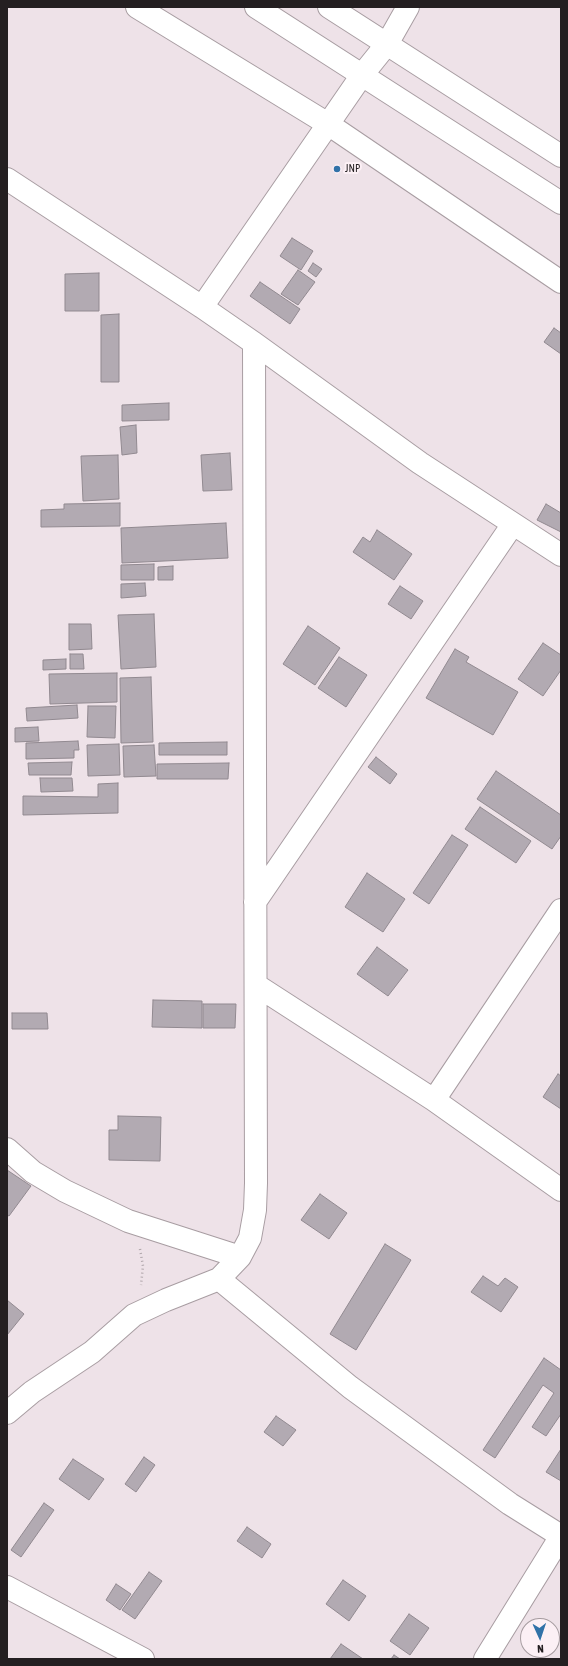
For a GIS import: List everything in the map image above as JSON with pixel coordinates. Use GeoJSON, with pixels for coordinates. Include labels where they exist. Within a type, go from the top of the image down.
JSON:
{"type":"FeatureCollection","features":[{"type":"Feature","properties":{"kind":"street"},"geometry":{"type":"LineString","coordinates":[[137,7],[328,124],[561,282]]}},
{"type":"Feature","properties":{"kind":"street"},"geometry":{"type":"LineString","coordinates":[[256,7],[561,202]]}},
{"type":"Feature","properties":{"kind":"street"},"geometry":{"type":"LineString","coordinates":[[329,7],[561,156]]}},
{"type":"Feature","properties":{"kind":"street"},"geometry":{"type":"LineString","coordinates":[[202,307],[362,75],[387,44],[408,7]]}},
{"type":"Feature","properties":{"kind":"street"},"geometry":{"type":"LineString","coordinates":[[7,179],[202,307],[414,459],[561,555]]}},
{"type":"Feature","properties":{"kind":"street"},"geometry":{"type":"LineString","coordinates":[[7,1413],[32,1392],[92,1352],[134,1315],[166,1300],[219,1279],[240,1257],[250,1238],[256,1210],[254,343]]}},
{"type":"Feature","properties":{"kind":"street"},"geometry":{"type":"LineString","coordinates":[[255,902],[512,524]]}},
{"type":"Feature","properties":{"kind":"street"},"geometry":{"type":"LineString","coordinates":[[434,1100],[561,910]]}},
{"type":"Feature","properties":{"kind":"street"},"geometry":{"type":"LineString","coordinates":[[256,986],[434,1100],[561,1190]]}},
{"type":"Feature","properties":{"kind":"street"},"geometry":{"type":"LineString","coordinates":[[7,1149],[33,1172],[65,1191],[128,1221],[240,1257]]}},
{"type":"Feature","properties":{"kind":"street"},"geometry":{"type":"LineString","coordinates":[[219,1279],[350,1388],[510,1504],[561,1536],[485,1659]]}},
{"type":"Feature","properties":{"kind":"street"},"geometry":{"type":"LineString","coordinates":[[7,1587],[143,1659]]}},
{"type":"Feature","properties":{"kind":"path"},"geometry":{"type":"LineString","coordinates":[[128,1221],[140,1250],[143,1266],[141,1287],[134,1315]]}},
{"type":"Feature","properties":{"kind":"building"},"geometry":{"type":"Polygon","coordinates":[[[292,238],[313,251],[301,270],[280,256],[292,238]]]}},
{"type":"Feature","properties":{"kind":"building"},"geometry":{"type":"Polygon","coordinates":[[[313,263],[322,269],[316,277],[308,271],[313,263]]]}},
{"type":"Feature","properties":{"kind":"building"},"geometry":{"type":"Polygon","coordinates":[[[298,270],[315,282],[298,305],[281,294],[298,270]]]}},
{"type":"Feature","properties":{"kind":"building"},"geometry":{"type":"Polygon","coordinates":[[[99,273],[99,311],[65,311],[65,274],[99,273]]]}},
{"type":"Feature","properties":{"kind":"building"},"geometry":{"type":"Polygon","coordinates":[[[260,282],[300,309],[290,324],[250,296],[260,282]]]}},
{"type":"Feature","properties":{"kind":"building"},"geometry":{"type":"Polygon","coordinates":[[[119,314],[119,382],[101,382],[101,315],[119,314]]]}},
{"type":"Feature","properties":{"kind":"building"},"geometry":{"type":"Polygon","coordinates":[[[554,328],[561,333],[561,354],[544,342],[554,328]]]}},
{"type":"Feature","properties":{"kind":"building"},"geometry":{"type":"Polygon","coordinates":[[[169,403],[169,420],[122,421],[122,405],[169,403]]]}},
{"type":"Feature","properties":{"kind":"building"},"geometry":{"type":"Polygon","coordinates":[[[136,425],[137,453],[122,455],[120,427],[136,425]]]}},
{"type":"Feature","properties":{"kind":"building"},"geometry":{"type":"Polygon","coordinates":[[[230,453],[232,490],[203,491],[201,455],[230,453]]]}},
{"type":"Feature","properties":{"kind":"building"},"geometry":{"type":"Polygon","coordinates":[[[118,455],[119,499],[83,501],[81,456],[118,455]]]}},
{"type":"Feature","properties":{"kind":"building"},"geometry":{"type":"Polygon","coordinates":[[[120,503],[120,526],[41,527],[41,510],[64,509],[64,504],[120,503]]]}},
{"type":"Feature","properties":{"kind":"building"},"geometry":{"type":"Polygon","coordinates":[[[546,504],[561,513],[561,532],[537,520],[546,504]]]}},
{"type":"Feature","properties":{"kind":"building"},"geometry":{"type":"Polygon","coordinates":[[[226,523],[228,558],[122,563],[121,528],[226,523]]]}},
{"type":"Feature","properties":{"kind":"building"},"geometry":{"type":"Polygon","coordinates":[[[377,530],[412,554],[394,580],[353,552],[363,537],[370,542],[377,530]]]}},
{"type":"Feature","properties":{"kind":"building"},"geometry":{"type":"Polygon","coordinates":[[[154,564],[154,580],[121,580],[121,565],[154,564]]]}},
{"type":"Feature","properties":{"kind":"building"},"geometry":{"type":"Polygon","coordinates":[[[173,566],[173,580],[158,580],[158,567],[173,566]]]}},
{"type":"Feature","properties":{"kind":"building"},"geometry":{"type":"Polygon","coordinates":[[[145,583],[146,596],[121,598],[121,584],[145,583]]]}},
{"type":"Feature","properties":{"kind":"building"},"geometry":{"type":"Polygon","coordinates":[[[400,586],[423,601],[411,619],[388,604],[400,586]]]}},
{"type":"Feature","properties":{"kind":"building"},"geometry":{"type":"Polygon","coordinates":[[[154,614],[156,667],[121,669],[118,615],[154,614]]]}},
{"type":"Feature","properties":{"kind":"building"},"geometry":{"type":"Polygon","coordinates":[[[69,624],[91,624],[92,649],[69,650],[69,624]]]}},
{"type":"Feature","properties":{"kind":"building"},"geometry":{"type":"Polygon","coordinates":[[[308,626],[340,648],[315,685],[283,664],[308,626]]]}},
{"type":"Feature","properties":{"kind":"building"},"geometry":{"type":"Polygon","coordinates":[[[543,643],[561,655],[561,670],[543,696],[518,679],[543,643]]]}},
{"type":"Feature","properties":{"kind":"building"},"geometry":{"type":"Polygon","coordinates":[[[455,649],[469,657],[466,662],[518,692],[493,735],[426,698],[455,649]]]}},
{"type":"Feature","properties":{"kind":"building"},"geometry":{"type":"Polygon","coordinates":[[[70,654],[83,654],[84,669],[70,669],[70,654]]]}},
{"type":"Feature","properties":{"kind":"building"},"geometry":{"type":"Polygon","coordinates":[[[339,657],[367,675],[346,707],[318,688],[339,657]]]}},
{"type":"Feature","properties":{"kind":"building"},"geometry":{"type":"Polygon","coordinates":[[[66,659],[66,669],[43,670],[43,660],[66,659]]]}},
{"type":"Feature","properties":{"kind":"building"},"geometry":{"type":"Polygon","coordinates":[[[117,673],[117,702],[50,704],[49,674],[117,673]]]}},
{"type":"Feature","properties":{"kind":"building"},"geometry":{"type":"Polygon","coordinates":[[[151,677],[153,742],[121,743],[120,678],[151,677]]]}},
{"type":"Feature","properties":{"kind":"building"},"geometry":{"type":"Polygon","coordinates":[[[77,705],[78,718],[27,721],[26,708],[77,705]]]}},
{"type":"Feature","properties":{"kind":"building"},"geometry":{"type":"Polygon","coordinates":[[[88,706],[116,706],[115,738],[87,737],[88,706]]]}},
{"type":"Feature","properties":{"kind":"building"},"geometry":{"type":"Polygon","coordinates":[[[38,727],[39,741],[15,742],[15,728],[38,727]]]}},
{"type":"Feature","properties":{"kind":"building"},"geometry":{"type":"Polygon","coordinates":[[[78,741],[79,750],[74,750],[74,758],[26,759],[26,743],[78,741]]]}},
{"type":"Feature","properties":{"kind":"building"},"geometry":{"type":"Polygon","coordinates":[[[227,742],[227,755],[159,755],[159,743],[227,742]]]}},
{"type":"Feature","properties":{"kind":"building"},"geometry":{"type":"Polygon","coordinates":[[[119,744],[120,775],[88,776],[87,745],[119,744]]]}},
{"type":"Feature","properties":{"kind":"building"},"geometry":{"type":"Polygon","coordinates":[[[154,745],[156,776],[124,777],[123,746],[154,745]]]}},
{"type":"Feature","properties":{"kind":"building"},"geometry":{"type":"Polygon","coordinates":[[[376,757],[397,774],[390,784],[368,767],[376,757]]]}},
{"type":"Feature","properties":{"kind":"building"},"geometry":{"type":"Polygon","coordinates":[[[72,762],[71,775],[29,775],[28,763],[72,762]]]}},
{"type":"Feature","properties":{"kind":"building"},"geometry":{"type":"Polygon","coordinates":[[[229,763],[228,779],[157,779],[157,764],[229,763]]]}},
{"type":"Feature","properties":{"kind":"building"},"geometry":{"type":"Polygon","coordinates":[[[496,771],[561,815],[561,836],[552,849],[477,799],[496,771]]]}},
{"type":"Feature","properties":{"kind":"building"},"geometry":{"type":"Polygon","coordinates":[[[40,778],[72,778],[73,791],[41,792],[40,778]]]}},
{"type":"Feature","properties":{"kind":"building"},"geometry":{"type":"Polygon","coordinates":[[[118,783],[118,813],[23,815],[23,796],[98,797],[98,784],[118,783]]]}},
{"type":"Feature","properties":{"kind":"building"},"geometry":{"type":"Polygon","coordinates":[[[480,807],[531,841],[516,863],[465,829],[480,807]]]}},
{"type":"Feature","properties":{"kind":"building"},"geometry":{"type":"Polygon","coordinates":[[[452,835],[468,845],[429,904],[413,893],[452,835]]]}},
{"type":"Feature","properties":{"kind":"building"},"geometry":{"type":"Polygon","coordinates":[[[367,873],[405,899],[383,932],[345,907],[367,873]]]}},
{"type":"Feature","properties":{"kind":"building"},"geometry":{"type":"Polygon","coordinates":[[[377,947],[408,970],[388,996],[357,974],[377,947]]]}},
{"type":"Feature","properties":{"kind":"building"},"geometry":{"type":"Polygon","coordinates":[[[153,1000],[202,1001],[202,1028],[152,1027],[153,1000]]]}},
{"type":"Feature","properties":{"kind":"building"},"geometry":{"type":"Polygon","coordinates":[[[203,1004],[236,1004],[235,1028],[203,1028],[203,1004]]]}},
{"type":"Feature","properties":{"kind":"building"},"geometry":{"type":"Polygon","coordinates":[[[12,1013],[47,1013],[48,1029],[12,1029],[12,1013]]]}},
{"type":"Feature","properties":{"kind":"building"},"geometry":{"type":"Polygon","coordinates":[[[558,1074],[561,1076],[561,1109],[543,1097],[558,1074]]]}},
{"type":"Feature","properties":{"kind":"building"},"geometry":{"type":"Polygon","coordinates":[[[118,1116],[161,1117],[160,1161],[109,1160],[109,1130],[118,1130],[118,1116]]]}},
{"type":"Feature","properties":{"kind":"building"},"geometry":{"type":"Polygon","coordinates":[[[7,1170],[31,1186],[9,1216],[7,1215],[7,1170]]]}},
{"type":"Feature","properties":{"kind":"building"},"geometry":{"type":"Polygon","coordinates":[[[320,1194],[347,1213],[329,1239],[301,1220],[320,1194]]]}},
{"type":"Feature","properties":{"kind":"building"},"geometry":{"type":"Polygon","coordinates":[[[385,1244],[411,1260],[356,1350],[330,1334],[385,1244]]]}},
{"type":"Feature","properties":{"kind":"building"},"geometry":{"type":"Polygon","coordinates":[[[483,1276],[498,1286],[505,1278],[518,1287],[501,1312],[471,1292],[483,1276]]]}},
{"type":"Feature","properties":{"kind":"building"},"geometry":{"type":"Polygon","coordinates":[[[7,1300],[24,1314],[7,1335],[7,1300]]]}},
{"type":"Feature","properties":{"kind":"building"},"geometry":{"type":"Polygon","coordinates":[[[544,1358],[561,1370],[561,1414],[546,1436],[532,1427],[554,1393],[543,1385],[495,1458],[483,1450],[544,1358]]]}},
{"type":"Feature","properties":{"kind":"building"},"geometry":{"type":"Polygon","coordinates":[[[276,1416],[296,1430],[283,1446],[264,1432],[276,1416]]]}},
{"type":"Feature","properties":{"kind":"building"},"geometry":{"type":"Polygon","coordinates":[[[561,1449],[561,1481],[546,1472],[561,1449]]]}},
{"type":"Feature","properties":{"kind":"building"},"geometry":{"type":"Polygon","coordinates":[[[144,1457],[155,1465],[136,1492],[125,1484],[144,1457]]]}},
{"type":"Feature","properties":{"kind":"building"},"geometry":{"type":"Polygon","coordinates":[[[73,1459],[104,1479],[89,1500],[59,1479],[73,1459]]]}},
{"type":"Feature","properties":{"kind":"building"},"geometry":{"type":"Polygon","coordinates":[[[44,1503],[54,1510],[21,1557],[11,1550],[44,1503]]]}},
{"type":"Feature","properties":{"kind":"building"},"geometry":{"type":"Polygon","coordinates":[[[247,1527],[271,1544],[262,1558],[237,1541],[247,1527]]]}},
{"type":"Feature","properties":{"kind":"building"},"geometry":{"type":"Polygon","coordinates":[[[149,1572],[162,1581],[135,1619],[122,1610],[149,1572]]]}},
{"type":"Feature","properties":{"kind":"building"},"geometry":{"type":"Polygon","coordinates":[[[343,1580],[366,1596],[349,1621],[326,1604],[343,1580]]]}},
{"type":"Feature","properties":{"kind":"building"},"geometry":{"type":"Polygon","coordinates":[[[116,1584],[131,1594],[120,1610],[106,1600],[116,1584]]]}},
{"type":"Feature","properties":{"kind":"building"},"geometry":{"type":"Polygon","coordinates":[[[409,1614],[429,1628],[410,1655],[390,1641],[409,1614]]]}},
{"type":"Feature","properties":{"kind":"building"},"geometry":{"type":"Polygon","coordinates":[[[341,1644],[363,1659],[330,1659],[341,1644]]]}},
{"type":"Feature","properties":{"kind":"building"},"geometry":{"type":"Polygon","coordinates":[[[394,1655],[400,1659],[391,1659],[394,1655]]]}},
{"type":"Feature","properties":{"kind":"place","name":"JNP"},"geometry":{"type":"Point","coordinates":[337,169]}}]}
